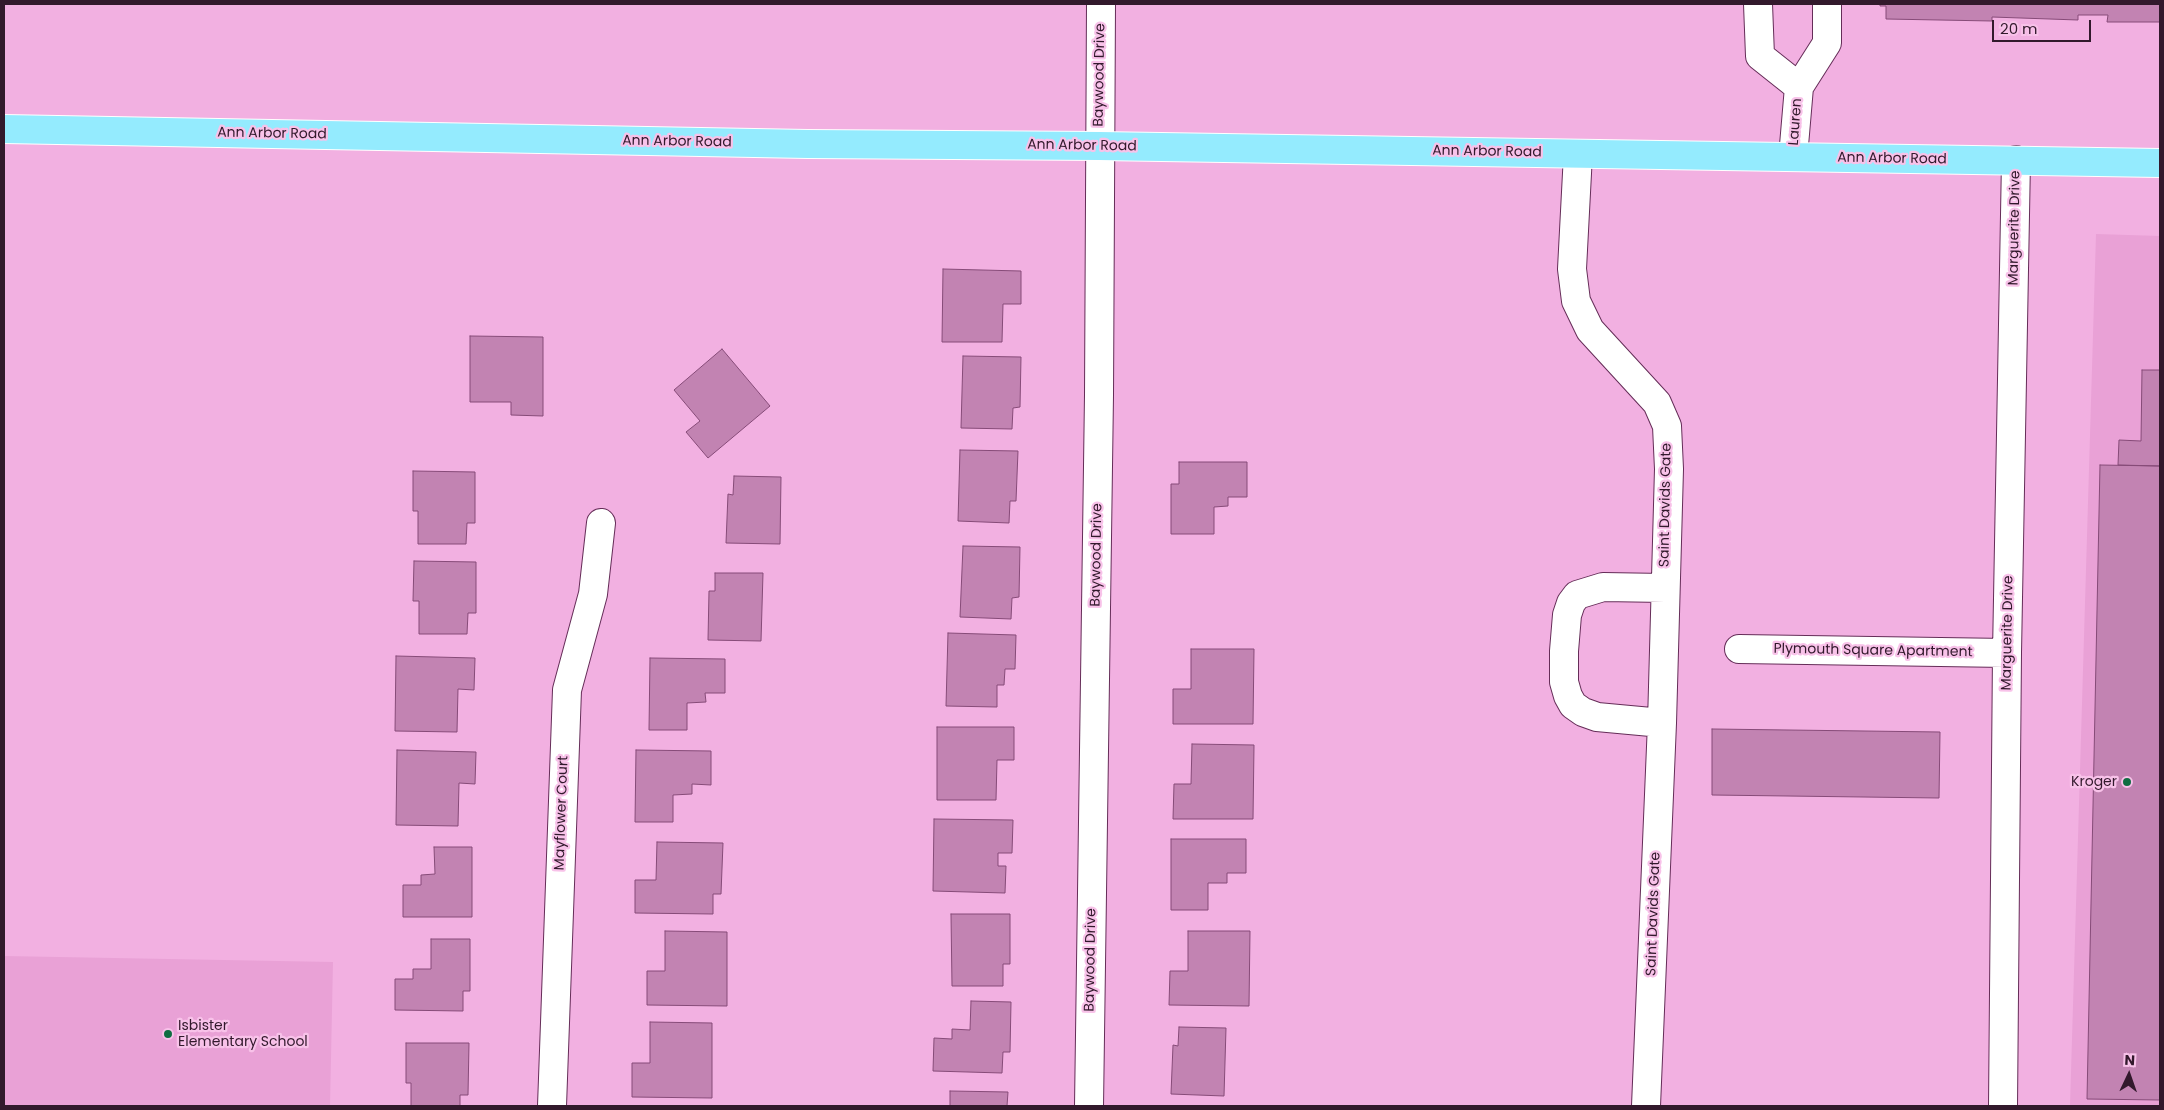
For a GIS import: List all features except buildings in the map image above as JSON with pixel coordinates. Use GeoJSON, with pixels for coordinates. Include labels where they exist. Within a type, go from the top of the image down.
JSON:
{"type":"FeatureCollection","features":[{"type":"Feature","properties":{"kind":"main road","name":"Ann Arbor Road"},"geometry":{"type":"LineString","coordinates":[[4,129],[808,144],[1099,146],[2160,163]]}},
{"type":"Feature","properties":{"kind":"street","name":"Baywood Drive"},"geometry":{"type":"LineString","coordinates":[[1089,1106],[1099,394],[1101,4]]}},
{"type":"Feature","properties":{"kind":"street","name":"Lauren"},"geometry":{"type":"LineString","coordinates":[[1758,4],[1760,56],[1798,87]]}},
{"type":"Feature","properties":{"kind":"street","name":"Lauren"},"geometry":{"type":"LineString","coordinates":[[1793,157],[1798,87],[1827,43],[1827,4]]}},
{"type":"Feature","properties":{"kind":"street","name":"Saint Davids Gate"},"geometry":{"type":"LineString","coordinates":[[1578,154],[1572,269],[1576,301],[1590,330],[1658,403],[1666,426],[1669,468],[1662,723],[1646,1106]]}},
{"type":"Feature","properties":{"kind":"street","name":"Marguerite Drive"},"geometry":{"type":"LineString","coordinates":[[2003,1106],[2007,653],[2016,160]]}},
{"type":"Feature","properties":{"kind":"street","name":"Mayflower Court"},"geometry":{"type":"LineString","coordinates":[[552,1106],[567,690],[593,594],[601,523]]}},
{"type":"Feature","properties":{"kind":"street","name":"Saint Davids Gate"},"geometry":{"type":"LineString","coordinates":[[1662,723],[1597,716],[1583,712],[1573,705],[1564,682],[1564,651],[1566,615],[1571,602],[1578,595],[1603,586],[1665,588]]}},
{"type":"Feature","properties":{"kind":"street","name":"Plymouth Square Apartment"},"geometry":{"type":"LineString","coordinates":[[1739,649],[2007,653]]}},
{"type":"Feature","properties":{"kind":"shaded area","name":"Kroger"},"geometry":{"type":"Polygon","coordinates":[[[2096,234],[2160,236],[2160,1106],[2070,1106],[2096,234]]]}},
{"type":"Feature","properties":{"kind":"shaded area","name":"Isbister Elementary School"},"geometry":{"type":"Polygon","coordinates":[[[4,956],[333,962],[330,1106],[4,1106],[4,956]]]}},
{"type":"Feature","properties":{"kind":"place","name":"Kroger"},"geometry":{"type":"Point","coordinates":[2127,782]}},
{"type":"Feature","properties":{"kind":"place","name":"Isbister Elementary School"},"geometry":{"type":"Point","coordinates":[168,1034]}}]}
